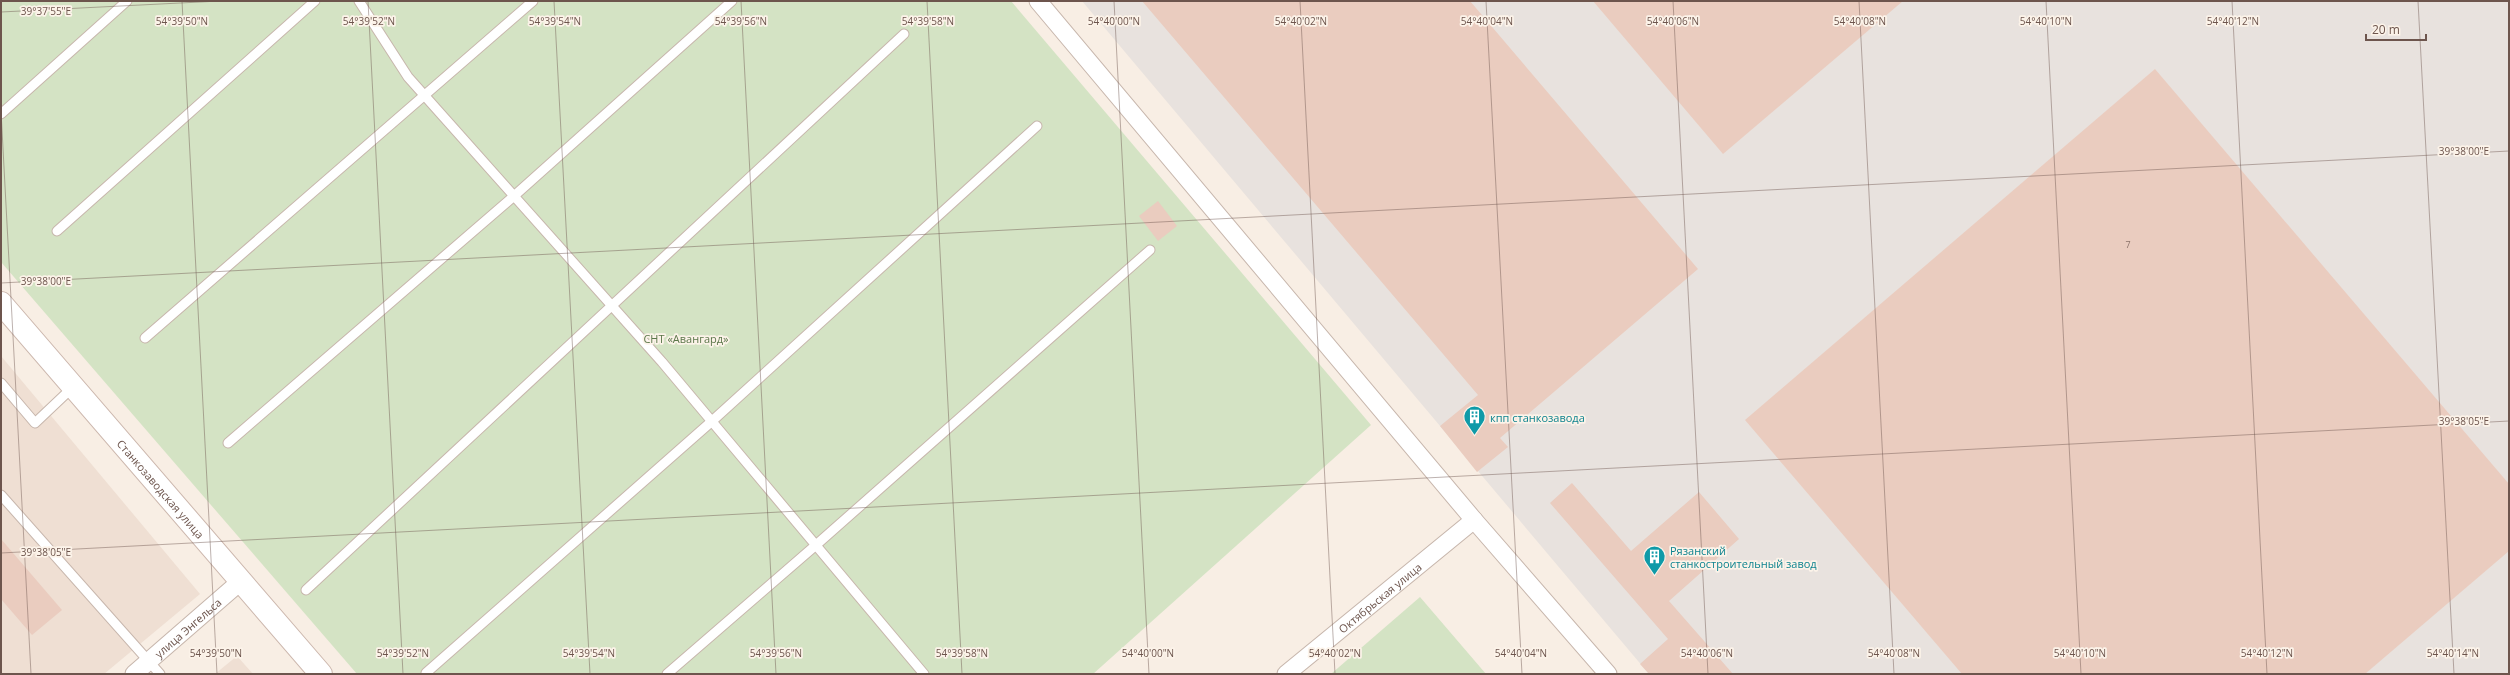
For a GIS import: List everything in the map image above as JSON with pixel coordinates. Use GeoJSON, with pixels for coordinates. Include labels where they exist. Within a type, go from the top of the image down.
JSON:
{"type":"FeatureCollection","features":[{"type":"Feature","properties":{"kind":"street"},"geometry":{"type":"LineString","coordinates":[[1038,1],[1474,520],[1608,674]]}},
{"type":"Feature","properties":{"kind":"street","name":"Станкозаводская улица"},"geometry":{"type":"LineString","coordinates":[[1,303],[321,674]]}},
{"type":"Feature","properties":{"kind":"street","name":"Октябрьская улица"},"geometry":{"type":"LineString","coordinates":[[1286,674],[1474,520]]}},
{"type":"Feature","properties":{"kind":"street","name":"улица Энгельса"},"geometry":{"type":"LineString","coordinates":[[134,674],[241,581]]}},
{"type":"Feature","properties":{"kind":"lane"},"geometry":{"type":"LineString","coordinates":[[1,114],[127,1]]}},
{"type":"Feature","properties":{"kind":"lane"},"geometry":{"type":"LineString","coordinates":[[57,231],[315,1]]}},
{"type":"Feature","properties":{"kind":"lane"},"geometry":{"type":"LineString","coordinates":[[359,1],[408,77],[613,307],[924,674]]}},
{"type":"Feature","properties":{"kind":"lane"},"geometry":{"type":"LineString","coordinates":[[145,338],[532,1]]}},
{"type":"Feature","properties":{"kind":"lane"},"geometry":{"type":"LineString","coordinates":[[228,444],[514,196],[732,1]]}},
{"type":"Feature","properties":{"kind":"lane"},"geometry":{"type":"LineString","coordinates":[[306,590],[613,307],[904,34]]}},
{"type":"Feature","properties":{"kind":"lane"},"geometry":{"type":"LineString","coordinates":[[426,673],[711,422],[1037,126]]}},
{"type":"Feature","properties":{"kind":"lane"},"geometry":{"type":"LineString","coordinates":[[666,674],[816,546],[1150,250]]}},
{"type":"Feature","properties":{"kind":"lane"},"geometry":{"type":"LineString","coordinates":[[1,383],[35,423],[73,386]]}},
{"type":"Feature","properties":{"kind":"lane"},"geometry":{"type":"LineString","coordinates":[[1,495],[160,674]]}},
{"type":"Feature","properties":{"kind":"shaded area"},"geometry":{"type":"Polygon","coordinates":[[[1082,1],[2509,1],[2509,674],[1649,674],[1082,1]]]}},
{"type":"Feature","properties":{"kind":"shaded area"},"geometry":{"type":"Polygon","coordinates":[[[1,356],[200,594],[104,674],[1,674],[1,356]]]}},
{"type":"Feature","properties":{"kind":"shaded area"},"geometry":{"type":"Polygon","coordinates":[[[237,656],[253,674],[215,674],[237,656]]]}},
{"type":"Feature","properties":{"kind":"green space","name":"СНТ «Авангард»"},"geometry":{"type":"Polygon","coordinates":[[[1,1],[1011,1],[1371,425],[1093,674],[357,674],[1,262],[1,1]]]}},
{"type":"Feature","properties":{"kind":"green space"},"geometry":{"type":"Polygon","coordinates":[[[1420,597],[1486,674],[1331,674],[1420,597]]]}},
{"type":"Feature","properties":{"kind":"building"},"geometry":{"type":"Polygon","coordinates":[[[1142,1],[1470,1],[1698,269],[1500,438],[1508,447],[1477,472],[1440,426],[1478,395],[1142,1]]]}},
{"type":"Feature","properties":{"kind":"building"},"geometry":{"type":"Polygon","coordinates":[[[1593,1],[1903,1],[1723,154],[1593,1]]]}},
{"type":"Feature","properties":{"kind":"building"},"geometry":{"type":"Polygon","coordinates":[[[2155,69],[2509,484],[2509,551],[2365,674],[1962,674],[1745,420],[2155,69]]]}},
{"type":"Feature","properties":{"kind":"building"},"geometry":{"type":"Polygon","coordinates":[[[1158,201],[1177,226],[1158,241],[1139,216],[1158,201]]]}},
{"type":"Feature","properties":{"kind":"building","name":"Рязанский станкостроительный завод"},"geometry":{"type":"Polygon","coordinates":[[[1572,483],[1631,551],[1699,492],[1739,539],[1669,601],[1733,674],[1649,674],[1640,664],[1668,639],[1550,503],[1572,483]]]}},
{"type":"Feature","properties":{"kind":"building"},"geometry":{"type":"Polygon","coordinates":[[[1,539],[62,610],[32,635],[1,599],[1,539]]]}},
{"type":"Feature","properties":{"kind":"place","name":"кпп станкозавода"},"geometry":{"type":"Point","coordinates":[1474,436]}},
{"type":"Feature","properties":{"kind":"place","name":"Рязанский станкостроительный завод"},"geometry":{"type":"Point","coordinates":[1655,576]}}]}
